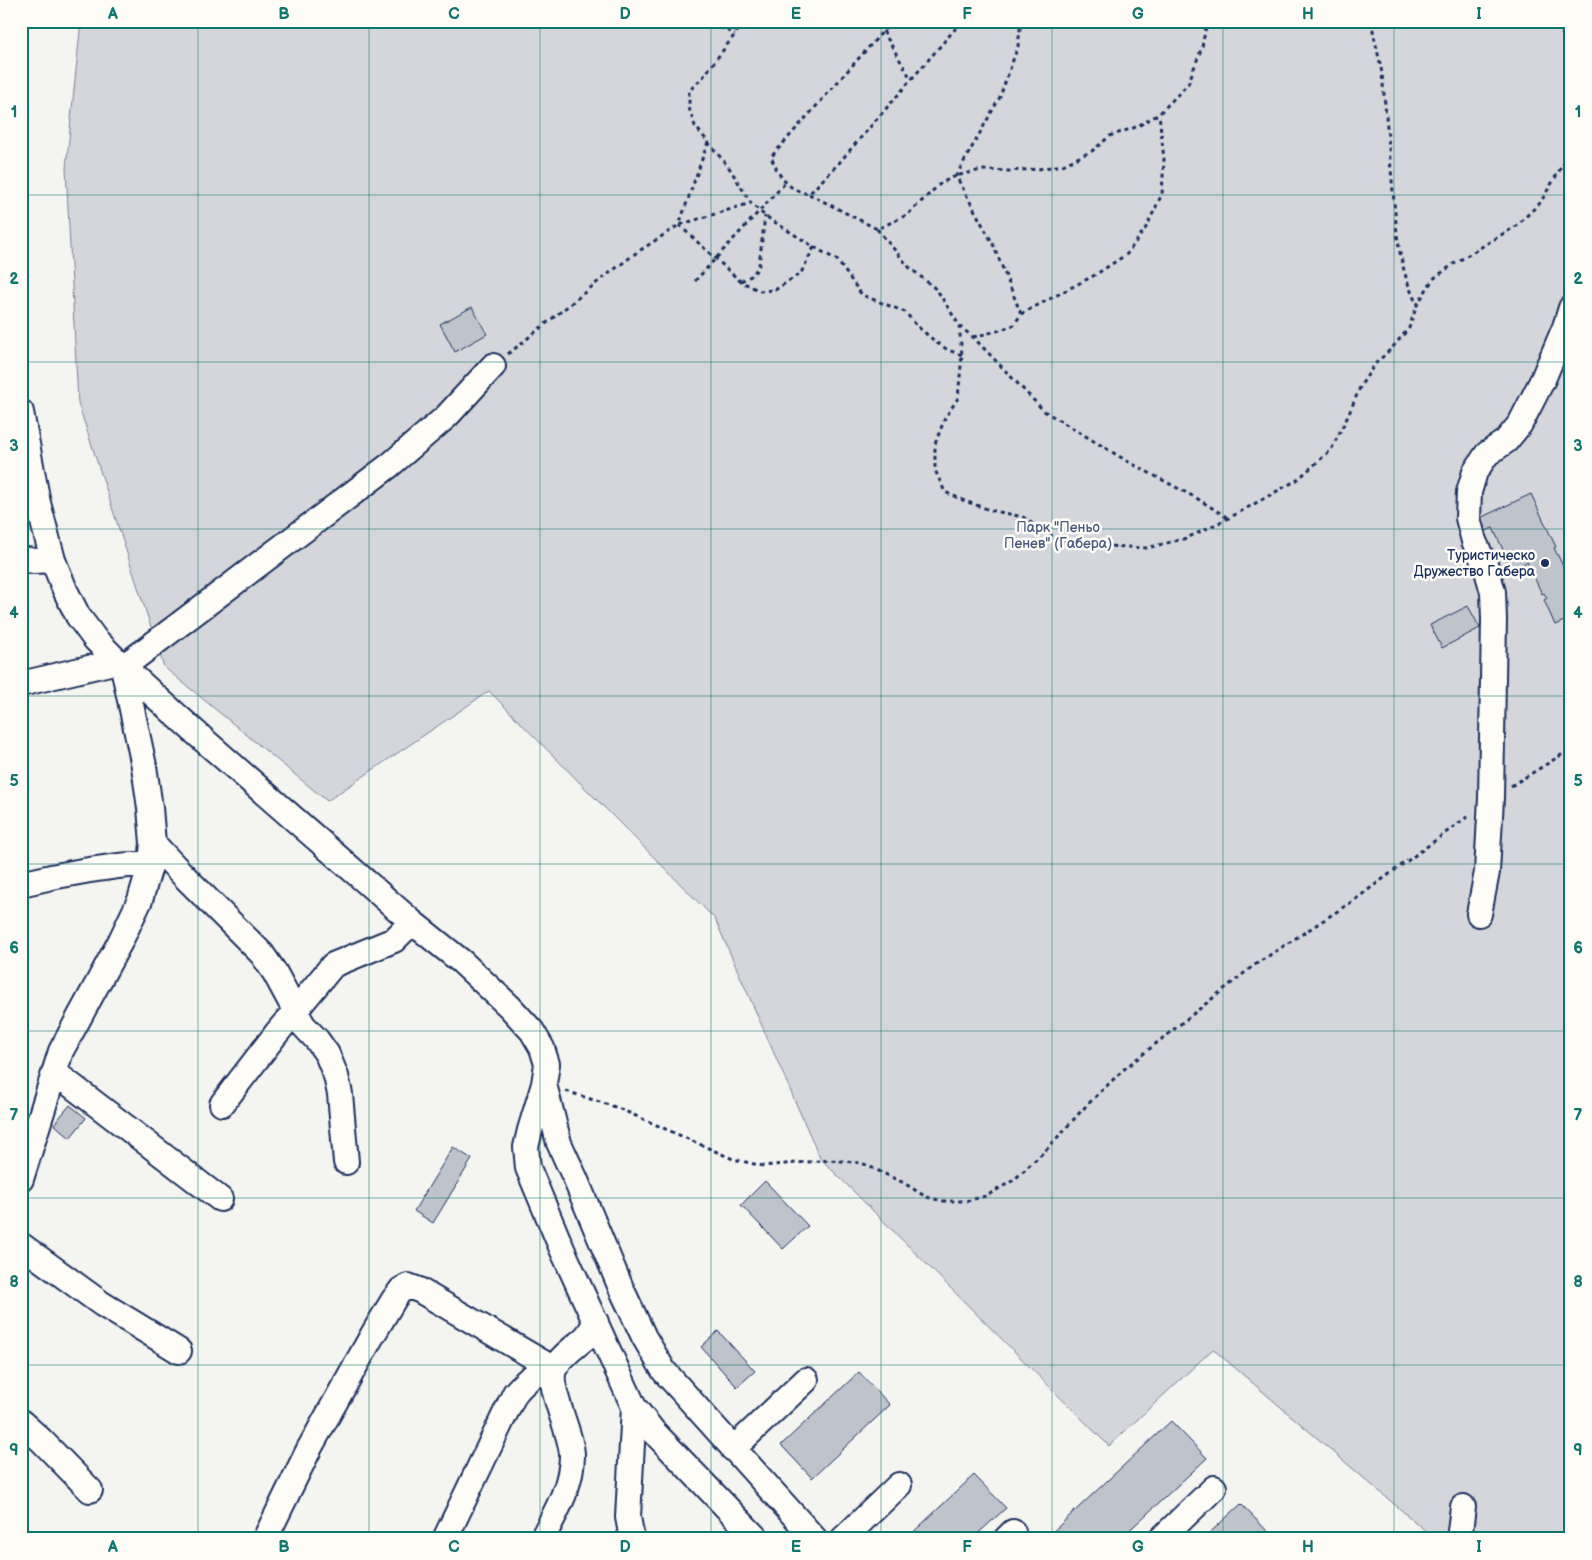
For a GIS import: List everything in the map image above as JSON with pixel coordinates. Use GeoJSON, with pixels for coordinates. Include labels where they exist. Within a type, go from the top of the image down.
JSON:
{"type":"FeatureCollection","features":[{"type":"Feature","properties":{"kind":"street"},"geometry":{"type":"LineString","coordinates":[[1479,914],[1487,872],[1491,798],[1494,652],[1493,592],[1486,567],[1474,541],[1468,518],[1469,492],[1475,472],[1487,454],[1506,441],[1520,424],[1543,379],[1571,308]]}},
{"type":"Feature","properties":{"kind":"street"},"geometry":{"type":"LineString","coordinates":[[21,684],[121,664],[390,465],[447,416],[494,366]]}},
{"type":"Feature","properties":{"kind":"street"},"geometry":{"type":"LineString","coordinates":[[21,412],[38,503],[53,560],[78,616],[95,639],[206,742],[412,922],[462,962],[510,1006],[532,1031],[542,1048],[547,1064],[544,1084],[526,1147],[528,1168],[562,1249],[634,1407],[652,1430],[757,1539]]}},
{"type":"Feature","properties":{"kind":"street"},"geometry":{"type":"LineString","coordinates":[[21,559],[35,561],[53,560]]}},
{"type":"Feature","properties":{"kind":"street"},"geometry":{"type":"LineString","coordinates":[[21,1179],[61,1051],[120,942],[140,900],[152,853],[150,808],[144,766],[121,664]]}},
{"type":"Feature","properties":{"kind":"street"},"geometry":{"type":"LineString","coordinates":[[21,884],[63,873],[102,867],[152,853]]}},
{"type":"Feature","properties":{"kind":"street"},"geometry":{"type":"LineString","coordinates":[[152,853],[262,954],[275,973],[303,1025],[327,1054],[336,1076],[340,1094],[346,1162]]}},
{"type":"Feature","properties":{"kind":"street"},"geometry":{"type":"LineString","coordinates":[[222,1104],[333,965],[394,940],[412,922]]}},
{"type":"Feature","properties":{"kind":"street"},"geometry":{"type":"LineString","coordinates":[[54,1072],[220,1199]]}},
{"type":"Feature","properties":{"kind":"street"},"geometry":{"type":"LineString","coordinates":[[544,1084],[559,1143],[621,1288],[644,1337],[664,1371],[815,1539]]}},
{"type":"Feature","properties":{"kind":"street"},"geometry":{"type":"LineString","coordinates":[[21,1245],[102,1304],[179,1351]]}},
{"type":"Feature","properties":{"kind":"street"},"geometry":{"type":"LineString","coordinates":[[265,1539],[309,1449],[381,1321],[401,1290],[408,1286],[419,1290],[554,1369]]}},
{"type":"Feature","properties":{"kind":"street"},"geometry":{"type":"LineString","coordinates":[[542,1539],[561,1502],[570,1479],[572,1455],[567,1431],[556,1398],[553,1381],[554,1369],[587,1336],[596,1322]]}},
{"type":"Feature","properties":{"kind":"street"},"geometry":{"type":"LineString","coordinates":[[445,1539],[490,1443],[516,1393],[526,1380],[537,1373],[554,1369]]}},
{"type":"Feature","properties":{"kind":"street"},"geometry":{"type":"LineString","coordinates":[[733,1449],[806,1380]]}},
{"type":"Feature","properties":{"kind":"street"},"geometry":{"type":"LineString","coordinates":[[632,1539],[628,1517],[634,1407]]}},
{"type":"Feature","properties":{"kind":"street"},"geometry":{"type":"LineString","coordinates":[[21,1422],[90,1490]]}},
{"type":"Feature","properties":{"kind":"street"},"geometry":{"type":"LineString","coordinates":[[844,1539],[899,1485]]}},
{"type":"Feature","properties":{"kind":"street"},"geometry":{"type":"LineString","coordinates":[[1161,1539],[1214,1488]]}},
{"type":"Feature","properties":{"kind":"street"},"geometry":{"type":"LineString","coordinates":[[1459,1539],[1463,1508]]}},
{"type":"Feature","properties":{"kind":"path"},"geometry":{"type":"LineString","coordinates":[[705,21],[735,34]]}},
{"type":"Feature","properties":{"kind":"path"},"geometry":{"type":"LineString","coordinates":[[746,21],[703,77],[689,91],[689,108],[696,126],[721,156],[751,204],[759,211],[837,260],[862,295],[905,312],[917,326],[937,343],[948,350],[962,355]]}},
{"type":"Feature","properties":{"kind":"path"},"geometry":{"type":"LineString","coordinates":[[892,21],[771,157],[776,170],[797,192],[809,194],[877,229],[909,267],[937,290],[959,326],[973,337],[1044,411],[1127,461],[1229,518]]}},
{"type":"Feature","properties":{"kind":"path"},"geometry":{"type":"LineString","coordinates":[[809,194],[962,21]]}},
{"type":"Feature","properties":{"kind":"path"},"geometry":{"type":"LineString","coordinates":[[956,176],[1000,97],[1018,46],[1021,21]]}},
{"type":"Feature","properties":{"kind":"path"},"geometry":{"type":"LineString","coordinates":[[877,229],[907,215],[941,182],[981,170],[1009,171],[1063,165],[1092,150],[1110,136],[1136,127],[1159,114],[1188,84],[1202,47],[1206,21]]}},
{"type":"Feature","properties":{"kind":"path"},"geometry":{"type":"LineString","coordinates":[[1371,21],[1382,73],[1400,259],[1407,283],[1417,305]]}},
{"type":"Feature","properties":{"kind":"path"},"geometry":{"type":"LineString","coordinates":[[1551,21],[1571,44]]}},
{"type":"Feature","properties":{"kind":"path"},"geometry":{"type":"LineString","coordinates":[[883,31],[911,79]]}},
{"type":"Feature","properties":{"kind":"path"},"geometry":{"type":"LineString","coordinates":[[973,337],[1014,325],[1021,314],[1095,275],[1127,254],[1148,226],[1162,194],[1164,159],[1159,114]]}},
{"type":"Feature","properties":{"kind":"path"},"geometry":{"type":"LineString","coordinates":[[679,225],[708,142]]}},
{"type":"Feature","properties":{"kind":"path"},"geometry":{"type":"LineString","coordinates":[[959,326],[962,355],[958,398],[945,418],[935,444],[935,470],[945,492],[990,510],[1023,517],[1047,534],[1070,542],[1147,548],[1187,538],[1229,518],[1297,480],[1331,450],[1361,385],[1375,364],[1409,328],[1417,305],[1433,279],[1455,263],[1516,226],[1540,203],[1571,152]]}},
{"type":"Feature","properties":{"kind":"path"},"geometry":{"type":"LineString","coordinates":[[956,176],[993,244],[1021,314]]}},
{"type":"Feature","properties":{"kind":"path"},"geometry":{"type":"LineString","coordinates":[[695,281],[786,182]]}},
{"type":"Feature","properties":{"kind":"path"},"geometry":{"type":"LineString","coordinates":[[494,366],[599,281],[679,225],[751,204]]}},
{"type":"Feature","properties":{"kind":"path"},"geometry":{"type":"LineString","coordinates":[[740,281],[753,275],[759,265],[765,216]]}},
{"type":"Feature","properties":{"kind":"path"},"geometry":{"type":"LineString","coordinates":[[679,225],[740,281],[760,291],[775,290],[801,272],[814,247]]}},
{"type":"Feature","properties":{"kind":"path"},"geometry":{"type":"LineString","coordinates":[[544,1084],[618,1108],[733,1158],[763,1166],[830,1160],[862,1163],[904,1183],[926,1197],[943,1201],[966,1201],[986,1196],[1014,1180],[1124,1070],[1252,966],[1353,901],[1450,831],[1491,798],[1571,750]]}},
{"type":"Feature","properties":{"kind":"green space","name":"Парк \"Пеньо Пенев\" (Габера)"},"geometry":{"type":"Polygon","coordinates":[[[81,21],[1571,21],[1571,1539],[1435,1539],[1213,1349],[1109,1446],[820,1158],[715,919],[489,691],[327,801],[164,667],[78,403],[66,168],[81,21]]]}},
{"type":"Feature","properties":{"kind":"building"},"geometry":{"type":"Polygon","coordinates":[[[472,307],[487,334],[455,352],[440,324],[472,307]]]}},
{"type":"Feature","properties":{"kind":"building","name":"Туристическо Дружество Габера"},"geometry":{"type":"Polygon","coordinates":[[[1531,494],[1571,582],[1571,635],[1566,620],[1555,625],[1544,600],[1547,598],[1544,593],[1542,594],[1527,562],[1512,569],[1493,528],[1486,531],[1480,518],[1531,494]]]}},
{"type":"Feature","properties":{"kind":"building"},"geometry":{"type":"Polygon","coordinates":[[[1468,606],[1480,628],[1442,648],[1430,625],[1468,606]]]}},
{"type":"Feature","properties":{"kind":"building"},"geometry":{"type":"Polygon","coordinates":[[[70,1105],[86,1118],[70,1138],[54,1124],[70,1105]]]}},
{"type":"Feature","properties":{"kind":"building"},"geometry":{"type":"Polygon","coordinates":[[[453,1147],[472,1159],[433,1223],[414,1211],[453,1147]]]}},
{"type":"Feature","properties":{"kind":"building"},"geometry":{"type":"Polygon","coordinates":[[[765,1181],[808,1226],[783,1249],[741,1205],[765,1181]]]}},
{"type":"Feature","properties":{"kind":"building"},"geometry":{"type":"Polygon","coordinates":[[[718,1331],[755,1371],[737,1387],[701,1347],[718,1331]]]}},
{"type":"Feature","properties":{"kind":"building"},"geometry":{"type":"Polygon","coordinates":[[[859,1372],[890,1405],[812,1478],[781,1445],[859,1372]]]}},
{"type":"Feature","properties":{"kind":"building"},"geometry":{"type":"Polygon","coordinates":[[[1171,1421],[1207,1458],[1120,1539],[1045,1539],[1171,1421]]]}},
{"type":"Feature","properties":{"kind":"building"},"geometry":{"type":"Polygon","coordinates":[[[974,1475],[1006,1508],[972,1539],[906,1539],[974,1475]]]}},
{"type":"Feature","properties":{"kind":"building"},"geometry":{"type":"Polygon","coordinates":[[[1241,1504],[1275,1539],[1203,1539],[1241,1504]]]}},
{"type":"Feature","properties":{"kind":"place","name":"Туристическо Дружество Габера"},"geometry":{"type":"Point","coordinates":[1545,563]}}]}
